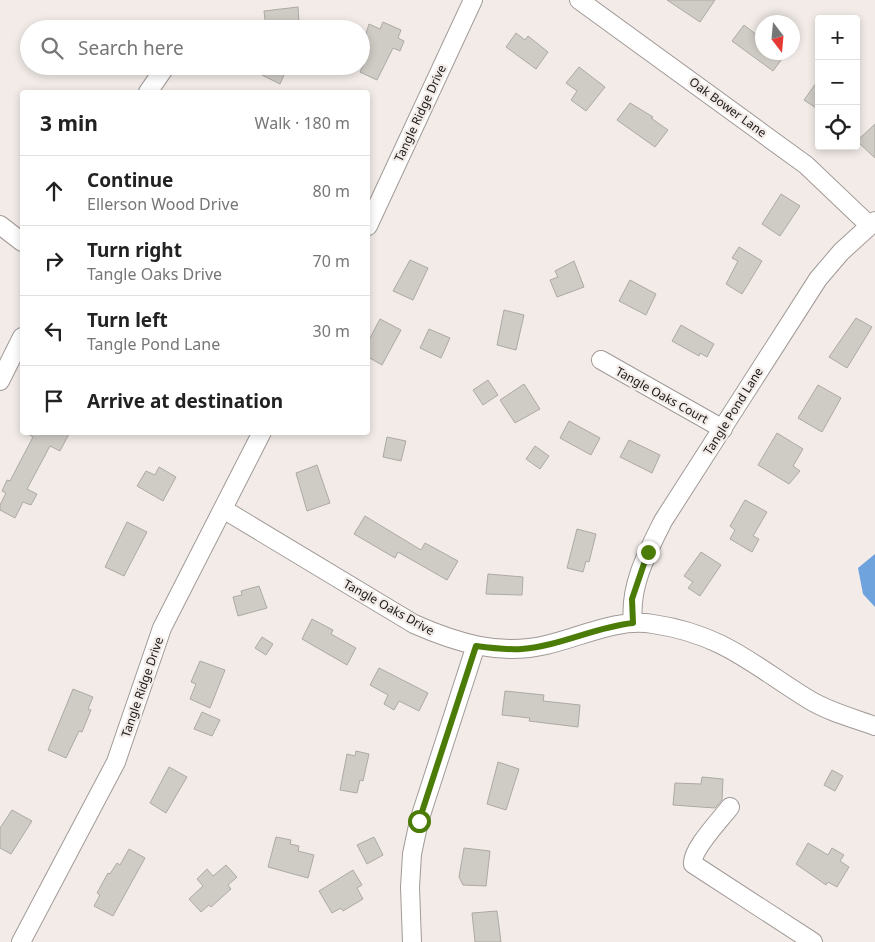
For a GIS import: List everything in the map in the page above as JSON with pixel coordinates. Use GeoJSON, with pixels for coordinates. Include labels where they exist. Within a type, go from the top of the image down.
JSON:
{"type":"FeatureCollection","features":[{"type":"Feature","properties":{"kind":"street","name":"Tangle Ridge Drive"},"geometry":{"type":"LineString","coordinates":[[370,222],[473,0]]}},
{"type":"Feature","properties":{"kind":"street","name":"Oak Bower Lane"},"geometry":{"type":"LineString","coordinates":[[579,0],[806,165],[872,223]]}},
{"type":"Feature","properties":{"kind":"street"},"geometry":{"type":"LineString","coordinates":[[149,90],[160,75]]}},
{"type":"Feature","properties":{"kind":"street","name":"Tangle Pond Lane"},"geometry":{"type":"LineString","coordinates":[[633,623],[632,599],[648,552],[663,521],[818,279],[841,252],[872,223]]}},
{"type":"Feature","properties":{"kind":"street"},"geometry":{"type":"LineString","coordinates":[[0,225],[20,240]]}},
{"type":"Feature","properties":{"kind":"street"},"geometry":{"type":"LineString","coordinates":[[0,381],[20,341]]}},
{"type":"Feature","properties":{"kind":"street","name":"Tangle Oaks Court"},"geometry":{"type":"LineString","coordinates":[[601,360],[723,429]]}},
{"type":"Feature","properties":{"kind":"street","name":"Tangle Ridge Drive"},"geometry":{"type":"LineString","coordinates":[[21,942],[116,762],[162,628],[260,435]]}},
{"type":"Feature","properties":{"kind":"street","name":"Tangle Oaks Drive"},"geometry":{"type":"LineString","coordinates":[[223,509],[414,624],[442,636],[476,646],[499,649],[523,649],[633,623],[652,624],[678,629],[714,640],[745,656],[810,700],[840,714],[875,726]]}},
{"type":"Feature","properties":{"kind":"street"},"geometry":{"type":"LineString","coordinates":[[412,942],[410,888],[412,854],[419,821],[476,646]]}},
{"type":"Feature","properties":{"kind":"street"},"geometry":{"type":"LineString","coordinates":[[730,807],[698,848],[692,858],[693,864],[813,942]]}},
{"type":"Feature","properties":{"kind":"water"},"geometry":{"type":"Polygon","coordinates":[[[875,554],[875,607],[863,594],[858,568],[875,554]]]}},
{"type":"Feature","properties":{"kind":"building"},"geometry":{"type":"Polygon","coordinates":[[[667,0],[715,0],[700,22],[667,0]]]}},
{"type":"Feature","properties":{"kind":"building"},"geometry":{"type":"Polygon","coordinates":[[[298,7],[299,20],[265,20],[264,11],[298,7]]]}},
{"type":"Feature","properties":{"kind":"building"},"geometry":{"type":"Polygon","coordinates":[[[383,22],[401,30],[398,38],[404,41],[400,51],[393,48],[377,80],[366,75],[370,75],[370,24],[380,29],[383,22]]]}},
{"type":"Feature","properties":{"kind":"building"},"geometry":{"type":"Polygon","coordinates":[[[744,25],[755,34],[755,58],[732,41],[744,25]]]}},
{"type":"Feature","properties":{"kind":"building"},"geometry":{"type":"Polygon","coordinates":[[[516,33],[525,40],[528,36],[548,52],[536,69],[506,47],[516,33]]]}},
{"type":"Feature","properties":{"kind":"building"},"geometry":{"type":"Polygon","coordinates":[[[758,60],[781,60],[773,71],[758,60]]]}},
{"type":"Feature","properties":{"kind":"building"},"geometry":{"type":"Polygon","coordinates":[[[579,67],[605,87],[586,111],[571,100],[577,91],[566,83],[579,67]]]}},
{"type":"Feature","properties":{"kind":"building"},"geometry":{"type":"Polygon","coordinates":[[[262,75],[284,75],[280,84],[262,75]]]}},
{"type":"Feature","properties":{"kind":"building"},"geometry":{"type":"Polygon","coordinates":[[[815,85],[815,107],[804,100],[815,85]]]}},
{"type":"Feature","properties":{"kind":"building"},"geometry":{"type":"Polygon","coordinates":[[[630,103],[653,117],[651,118],[668,130],[655,147],[617,120],[630,103]]]}},
{"type":"Feature","properties":{"kind":"building"},"geometry":{"type":"Polygon","coordinates":[[[875,124],[875,158],[860,144],[860,138],[875,124]]]}},
{"type":"Feature","properties":{"kind":"building"},"geometry":{"type":"Polygon","coordinates":[[[781,194],[800,206],[780,236],[762,224],[781,194]]]}},
{"type":"Feature","properties":{"kind":"building"},"geometry":{"type":"Polygon","coordinates":[[[739,247],[762,261],[742,294],[726,284],[738,261],[732,258],[739,247]]]}},
{"type":"Feature","properties":{"kind":"building"},"geometry":{"type":"Polygon","coordinates":[[[410,260],[428,268],[413,300],[393,291],[410,260]]]}},
{"type":"Feature","properties":{"kind":"building"},"geometry":{"type":"Polygon","coordinates":[[[574,261],[584,287],[557,297],[550,280],[558,277],[555,271],[574,261]]]}},
{"type":"Feature","properties":{"kind":"building"},"geometry":{"type":"Polygon","coordinates":[[[630,280],[656,294],[646,315],[619,301],[630,280]]]}},
{"type":"Feature","properties":{"kind":"building"},"geometry":{"type":"Polygon","coordinates":[[[504,310],[524,315],[516,350],[497,345],[504,310]]]}},
{"type":"Feature","properties":{"kind":"building"},"geometry":{"type":"Polygon","coordinates":[[[856,318],[872,327],[847,368],[829,357],[856,318]]]}},
{"type":"Feature","properties":{"kind":"building"},"geometry":{"type":"Polygon","coordinates":[[[380,319],[401,330],[382,365],[370,358],[370,338],[380,319]]]}},
{"type":"Feature","properties":{"kind":"building"},"geometry":{"type":"Polygon","coordinates":[[[681,325],[714,344],[707,357],[700,353],[699,356],[672,341],[681,325]]]}},
{"type":"Feature","properties":{"kind":"building"},"geometry":{"type":"Polygon","coordinates":[[[429,329],[450,338],[441,358],[420,348],[429,329]]]}},
{"type":"Feature","properties":{"kind":"building"},"geometry":{"type":"Polygon","coordinates":[[[488,380],[498,395],[483,405],[473,390],[488,380]]]}},
{"type":"Feature","properties":{"kind":"building"},"geometry":{"type":"Polygon","coordinates":[[[524,384],[540,409],[515,423],[500,400],[524,384]]]}},
{"type":"Feature","properties":{"kind":"building"},"geometry":{"type":"Polygon","coordinates":[[[818,385],[841,398],[822,432],[798,418],[818,385]]]}},
{"type":"Feature","properties":{"kind":"building"},"geometry":{"type":"Polygon","coordinates":[[[569,421],[600,438],[591,455],[560,438],[569,421]]]}},
{"type":"Feature","properties":{"kind":"building"},"geometry":{"type":"Polygon","coordinates":[[[777,433],[803,449],[793,466],[800,471],[789,484],[758,465],[777,433]]]}},
{"type":"Feature","properties":{"kind":"building"},"geometry":{"type":"Polygon","coordinates":[[[30,435],[68,435],[60,451],[50,446],[27,489],[37,494],[31,505],[23,502],[15,518],[0,510],[0,505],[6,493],[2,491],[7,480],[10,481],[33,437],[30,435]]]}},
{"type":"Feature","properties":{"kind":"building"},"geometry":{"type":"Polygon","coordinates":[[[387,437],[406,441],[401,461],[383,457],[387,437]]]}},
{"type":"Feature","properties":{"kind":"building"},"geometry":{"type":"Polygon","coordinates":[[[629,440],[660,455],[652,473],[620,457],[629,440]]]}},
{"type":"Feature","properties":{"kind":"building"},"geometry":{"type":"Polygon","coordinates":[[[535,446],[549,456],[540,469],[526,459],[535,446]]]}},
{"type":"Feature","properties":{"kind":"building"},"geometry":{"type":"Polygon","coordinates":[[[317,465],[330,503],[307,511],[296,473],[317,465]]]}},
{"type":"Feature","properties":{"kind":"building"},"geometry":{"type":"Polygon","coordinates":[[[159,467],[176,477],[163,501],[137,486],[146,471],[155,475],[159,467]]]}},
{"type":"Feature","properties":{"kind":"building"},"geometry":{"type":"Polygon","coordinates":[[[745,500],[767,512],[753,536],[759,539],[752,552],[730,539],[735,530],[730,526],[745,500]]]}},
{"type":"Feature","properties":{"kind":"building"},"geometry":{"type":"Polygon","coordinates":[[[365,516],[421,550],[425,543],[458,561],[447,580],[398,552],[395,558],[354,534],[365,516]]]}},
{"type":"Feature","properties":{"kind":"building"},"geometry":{"type":"Polygon","coordinates":[[[127,522],[147,532],[124,576],[105,567],[127,522]]]}},
{"type":"Feature","properties":{"kind":"building"},"geometry":{"type":"Polygon","coordinates":[[[577,529],[596,534],[589,562],[586,561],[583,572],[567,568],[577,529]]]}},
{"type":"Feature","properties":{"kind":"building"},"geometry":{"type":"Polygon","coordinates":[[[701,552],[721,565],[700,596],[688,588],[693,582],[684,576],[701,552]]]}},
{"type":"Feature","properties":{"kind":"building"},"geometry":{"type":"Polygon","coordinates":[[[488,574],[523,577],[522,595],[486,594],[488,574]]]}},
{"type":"Feature","properties":{"kind":"building"},"geometry":{"type":"Polygon","coordinates":[[[259,586],[267,608],[238,616],[233,597],[242,595],[241,591],[259,586]]]}},
{"type":"Feature","properties":{"kind":"building"},"geometry":{"type":"Polygon","coordinates":[[[312,619],[333,630],[331,634],[356,648],[347,665],[302,639],[312,619]]]}},
{"type":"Feature","properties":{"kind":"building"},"geometry":{"type":"Polygon","coordinates":[[[262,637],[273,644],[266,655],[255,648],[262,637]]]}},
{"type":"Feature","properties":{"kind":"building"},"geometry":{"type":"Polygon","coordinates":[[[200,661],[225,670],[210,708],[190,699],[196,684],[191,682],[200,661]]]}},
{"type":"Feature","properties":{"kind":"building"},"geometry":{"type":"Polygon","coordinates":[[[379,668],[428,693],[419,711],[399,701],[394,710],[384,704],[388,695],[370,685],[379,668]]]}},
{"type":"Feature","properties":{"kind":"building"},"geometry":{"type":"Polygon","coordinates":[[[73,689],[93,697],[88,709],[91,710],[82,732],[79,731],[66,758],[48,750],[73,689]]]}},
{"type":"Feature","properties":{"kind":"building"},"geometry":{"type":"Polygon","coordinates":[[[505,691],[544,695],[543,701],[580,705],[578,727],[529,721],[530,718],[502,715],[505,691]]]}},
{"type":"Feature","properties":{"kind":"building"},"geometry":{"type":"Polygon","coordinates":[[[202,712],[220,720],[212,736],[194,729],[202,712]]]}},
{"type":"Feature","properties":{"kind":"building"},"geometry":{"type":"Polygon","coordinates":[[[356,751],[369,754],[363,781],[360,780],[357,793],[340,790],[347,754],[355,756],[356,751]]]}},
{"type":"Feature","properties":{"kind":"building"},"geometry":{"type":"Polygon","coordinates":[[[498,762],[519,769],[506,810],[487,804],[498,762]]]}},
{"type":"Feature","properties":{"kind":"building"},"geometry":{"type":"Polygon","coordinates":[[[169,767],[187,777],[166,813],[150,803],[169,767]]]}},
{"type":"Feature","properties":{"kind":"building"},"geometry":{"type":"Polygon","coordinates":[[[832,770],[843,776],[835,791],[824,785],[832,770]]]}},
{"type":"Feature","properties":{"kind":"building"},"geometry":{"type":"Polygon","coordinates":[[[702,777],[723,779],[722,800],[715,808],[673,805],[675,783],[701,784],[702,777]]]}},
{"type":"Feature","properties":{"kind":"building"},"geometry":{"type":"Polygon","coordinates":[[[12,810],[32,821],[11,854],[0,848],[0,828],[12,810]]]}},
{"type":"Feature","properties":{"kind":"building"},"geometry":{"type":"Polygon","coordinates":[[[276,837],[291,840],[290,844],[299,846],[298,851],[314,855],[308,878],[268,867],[276,837]]]}},
{"type":"Feature","properties":{"kind":"building"},"geometry":{"type":"Polygon","coordinates":[[[374,837],[383,855],[367,864],[357,845],[374,837]]]}},
{"type":"Feature","properties":{"kind":"building"},"geometry":{"type":"Polygon","coordinates":[[[808,843],[828,855],[832,848],[844,855],[840,861],[849,867],[837,887],[828,882],[826,885],[796,864],[808,843]]]}},
{"type":"Feature","properties":{"kind":"building"},"geometry":{"type":"Polygon","coordinates":[[[464,848],[490,851],[486,886],[463,885],[459,877],[464,848]]]}},
{"type":"Feature","properties":{"kind":"building"},"geometry":{"type":"Polygon","coordinates":[[[129,849],[145,858],[113,916],[94,906],[100,895],[97,893],[108,873],[110,874],[117,863],[120,865],[129,849]]]}},
{"type":"Feature","properties":{"kind":"building"},"geometry":{"type":"Polygon","coordinates":[[[226,865],[237,877],[228,885],[231,889],[211,907],[209,905],[201,912],[189,899],[203,886],[197,879],[207,869],[213,876],[226,865]]]}},
{"type":"Feature","properties":{"kind":"building"},"geometry":{"type":"Polygon","coordinates":[[[353,870],[362,885],[357,888],[363,899],[343,911],[341,908],[332,913],[319,891],[353,870]]]}},
{"type":"Feature","properties":{"kind":"building"},"geometry":{"type":"Polygon","coordinates":[[[497,911],[501,942],[475,942],[472,913],[497,911]]]}},
{"type":"Feature","properties":{"kind":"route"},"geometry":{"type":"LineString","coordinates":[[419,821],[476,646],[499,649],[523,649],[633,623],[632,599],[648,552]]}}]}
